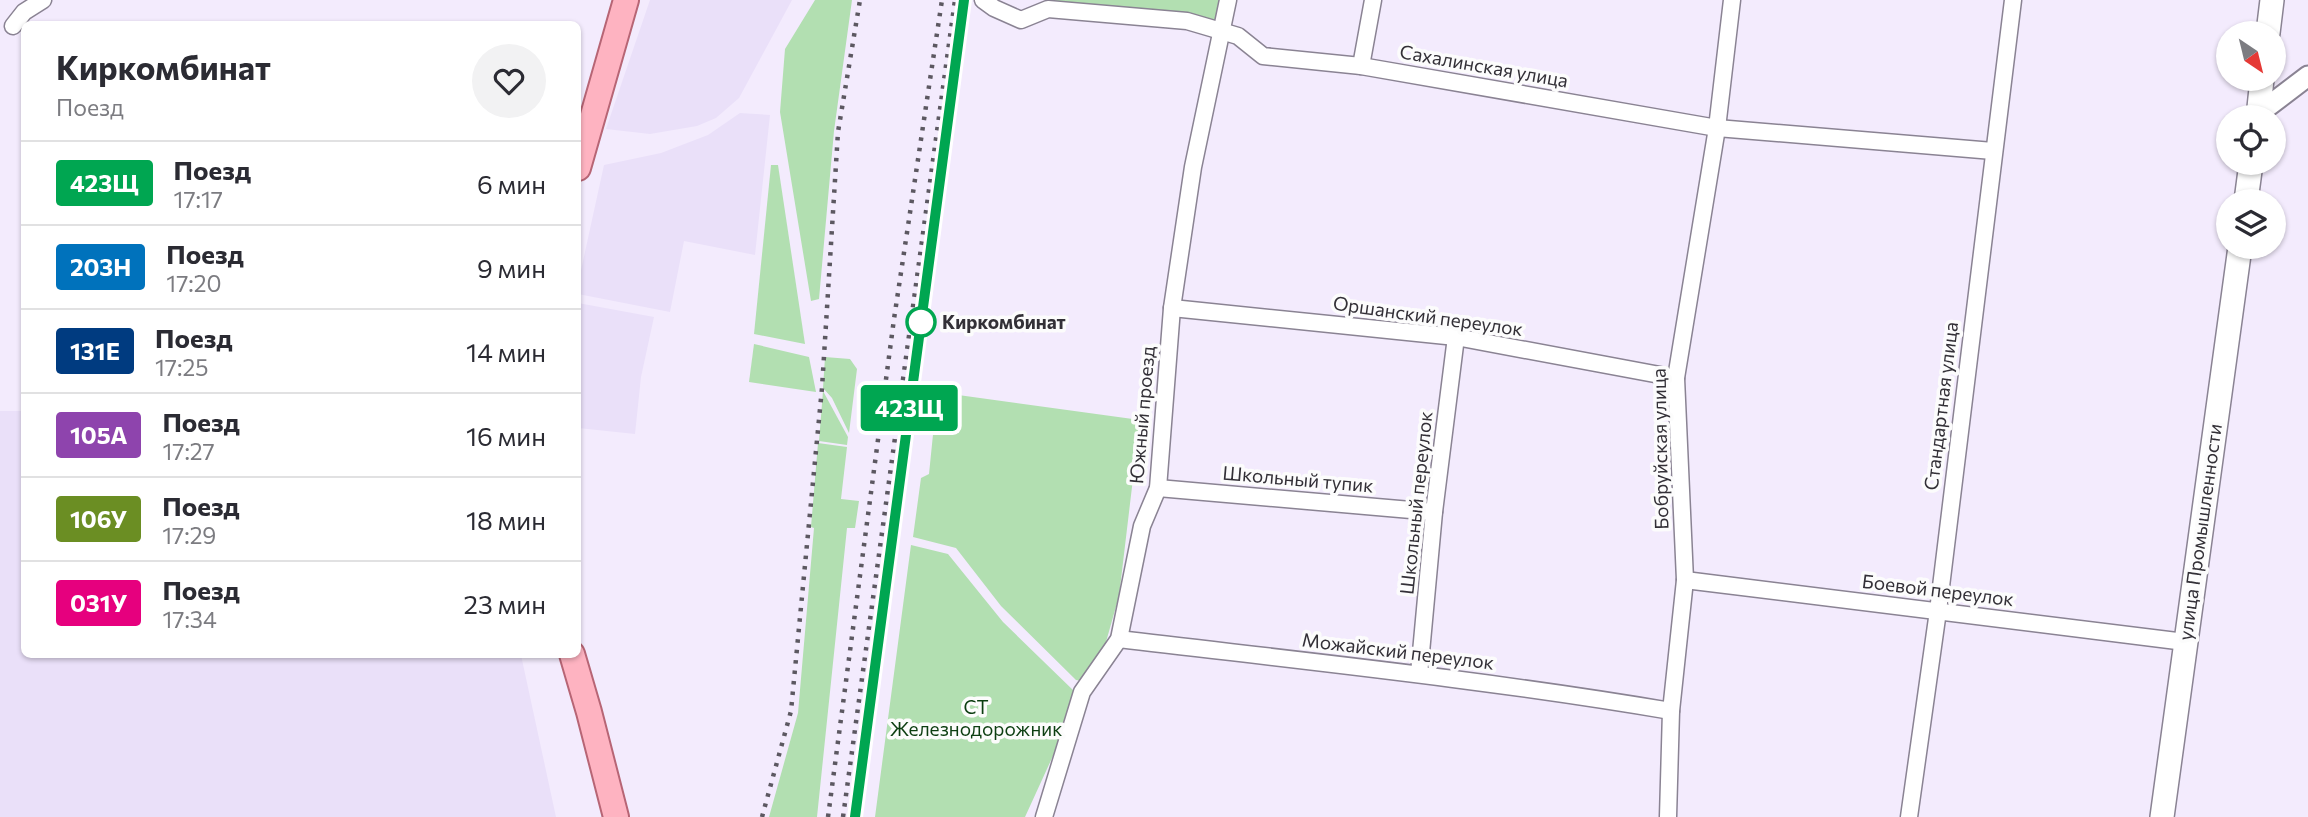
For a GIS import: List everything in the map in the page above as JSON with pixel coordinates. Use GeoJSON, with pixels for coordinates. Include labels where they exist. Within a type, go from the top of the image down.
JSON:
{"type":"FeatureCollection","features":[{"type":"Feature","properties":{"kind":"main road"},"geometry":{"type":"LineString","coordinates":[[581,158],[626,0]]}},
{"type":"Feature","properties":{"kind":"main road"},"geometry":{"type":"LineString","coordinates":[[2269,21],[2272,0]]}},
{"type":"Feature","properties":{"kind":"main road","name":"улица Промышленности"},"geometry":{"type":"LineString","coordinates":[[2162,817],[2237,259]]}},
{"type":"Feature","properties":{"kind":"main road"},"geometry":{"type":"LineString","coordinates":[[573,658],[616,817]]}},
{"type":"Feature","properties":{"kind":"street"},"geometry":{"type":"LineString","coordinates":[[13,26],[24,12],[43,0]]}},
{"type":"Feature","properties":{"kind":"street","name":"Сахалинская улица"},"geometry":{"type":"LineString","coordinates":[[983,0],[1021,20],[1048,9],[1187,21],[1238,36],[1263,56],[1361,66],[1717,128],[1993,151]]}},
{"type":"Feature","properties":{"kind":"street","name":"Южный проезд"},"geometry":{"type":"LineString","coordinates":[[1044,817],[1082,692],[1119,639],[1142,526],[1158,488],[1172,308],[1193,167],[1228,0]]}},
{"type":"Feature","properties":{"kind":"street"},"geometry":{"type":"LineString","coordinates":[[1361,66],[1373,0]]}},
{"type":"Feature","properties":{"kind":"street","name":"Стандартная улица"},"geometry":{"type":"LineString","coordinates":[[1909,817],[1938,611],[2013,0]]}},
{"type":"Feature","properties":{"kind":"street","name":"Бобруйская улица"},"geometry":{"type":"LineString","coordinates":[[1668,817],[1671,711],[1685,580],[1676,378],[1717,128],[1727,1]]}},
{"type":"Feature","properties":{"kind":"street"},"geometry":{"type":"LineString","coordinates":[[2272,105],[2308,76]]}},
{"type":"Feature","properties":{"kind":"street","name":"Оршанский переулок"},"geometry":{"type":"LineString","coordinates":[[1172,308],[1457,337],[1676,378]]}},
{"type":"Feature","properties":{"kind":"street","name":"Школьный переулок"},"geometry":{"type":"LineString","coordinates":[[1419,674],[1434,512],[1457,337]]}},
{"type":"Feature","properties":{"kind":"street","name":"Школьный тупик"},"geometry":{"type":"LineString","coordinates":[[1158,488],[1434,512]]}},
{"type":"Feature","properties":{"kind":"street","name":"Боевой переулок"},"geometry":{"type":"LineString","coordinates":[[1685,580],[2185,642]]}},
{"type":"Feature","properties":{"kind":"street","name":"Можайский переулок"},"geometry":{"type":"LineString","coordinates":[[1119,639],[1419,674],[1671,711]]}},
{"type":"Feature","properties":{"kind":"shaded area"},"geometry":{"type":"Polygon","coordinates":[[[650,0],[792,0],[739,98],[716,118],[697,126],[650,134],[606,129],[650,0]]]}},
{"type":"Feature","properties":{"kind":"shaded area"},"geometry":{"type":"Polygon","coordinates":[[[740,113],[770,115],[755,255],[684,241],[670,312],[581,295],[581,270],[604,165],[661,153],[708,135],[740,113]]]}},
{"type":"Feature","properties":{"kind":"shaded area"},"geometry":{"type":"Polygon","coordinates":[[[581,304],[654,317],[641,377],[635,434],[581,428],[581,304]]]}},
{"type":"Feature","properties":{"kind":"shaded area"},"geometry":{"type":"Polygon","coordinates":[[[0,411],[21,411],[21,658],[522,658],[556,817],[0,817],[0,411]]]}},
{"type":"Feature","properties":{"kind":"green space"},"geometry":{"type":"Polygon","coordinates":[[[815,0],[852,0],[834,131],[819,299],[811,301],[780,112],[785,49],[815,0]]]}},
{"type":"Feature","properties":{"kind":"green space"},"geometry":{"type":"Polygon","coordinates":[[[1045,0],[1223,0],[1218,25],[1189,17],[1045,0]]]}},
{"type":"Feature","properties":{"kind":"green space"},"geometry":{"type":"Polygon","coordinates":[[[771,165],[778,165],[805,344],[754,334],[771,165]]]}},
{"type":"Feature","properties":{"kind":"green space"},"geometry":{"type":"Polygon","coordinates":[[[754,344],[809,357],[816,392],[749,382],[754,344]]]}},
{"type":"Feature","properties":{"kind":"green space"},"geometry":{"type":"Polygon","coordinates":[[[825,357],[850,359],[857,369],[849,433],[832,398],[823,388],[825,357]]]}},
{"type":"Feature","properties":{"kind":"green space"},"geometry":{"type":"Polygon","coordinates":[[[823,391],[848,437],[847,445],[819,441],[823,391]]]}},
{"type":"Feature","properties":{"kind":"green space"},"geometry":{"type":"Polygon","coordinates":[[[951,394],[1140,420],[1119,596],[1104,649],[1082,681],[1076,680],[1001,606],[956,548],[913,537],[921,478],[929,474],[937,395],[951,394]]]}},
{"type":"Feature","properties":{"kind":"green space"},"geometry":{"type":"Polygon","coordinates":[[[818,443],[847,447],[841,499],[859,501],[855,528],[847,528],[817,817],[769,817],[798,713],[814,528],[811,527],[818,443]]]}},
{"type":"Feature","properties":{"kind":"green space","name":"СТ Железнодорожник"},"geometry":{"type":"Polygon","coordinates":[[[911,545],[948,554],[1003,622],[1075,692],[1068,723],[1025,817],[875,817],[911,545]]]}},
{"type":"Feature","properties":{"kind":"railway"},"geometry":{"type":"LineString","coordinates":[[762,817],[791,711],[822,388],[838,132],[860,0]]}},
{"type":"Feature","properties":{"kind":"railway"},"geometry":{"type":"LineString","coordinates":[[828,817],[894,319],[942,0]]}},
{"type":"Feature","properties":{"kind":"railway"},"geometry":{"type":"LineString","coordinates":[[843,817],[955,0]]}},
{"type":"Feature","properties":{"kind":"railway"},"geometry":{"type":"LineString","coordinates":[[855,817],[881,623]]}},
{"type":"Feature","properties":{"kind":"train","name":"423Щ"},"geometry":{"type":"LineString","coordinates":[[855,817],[964,0]]}},
{"type":"Feature","properties":{"kind":"place","name":"Киркомбинат"},"geometry":{"type":"Point","coordinates":[921,322]}}]}
